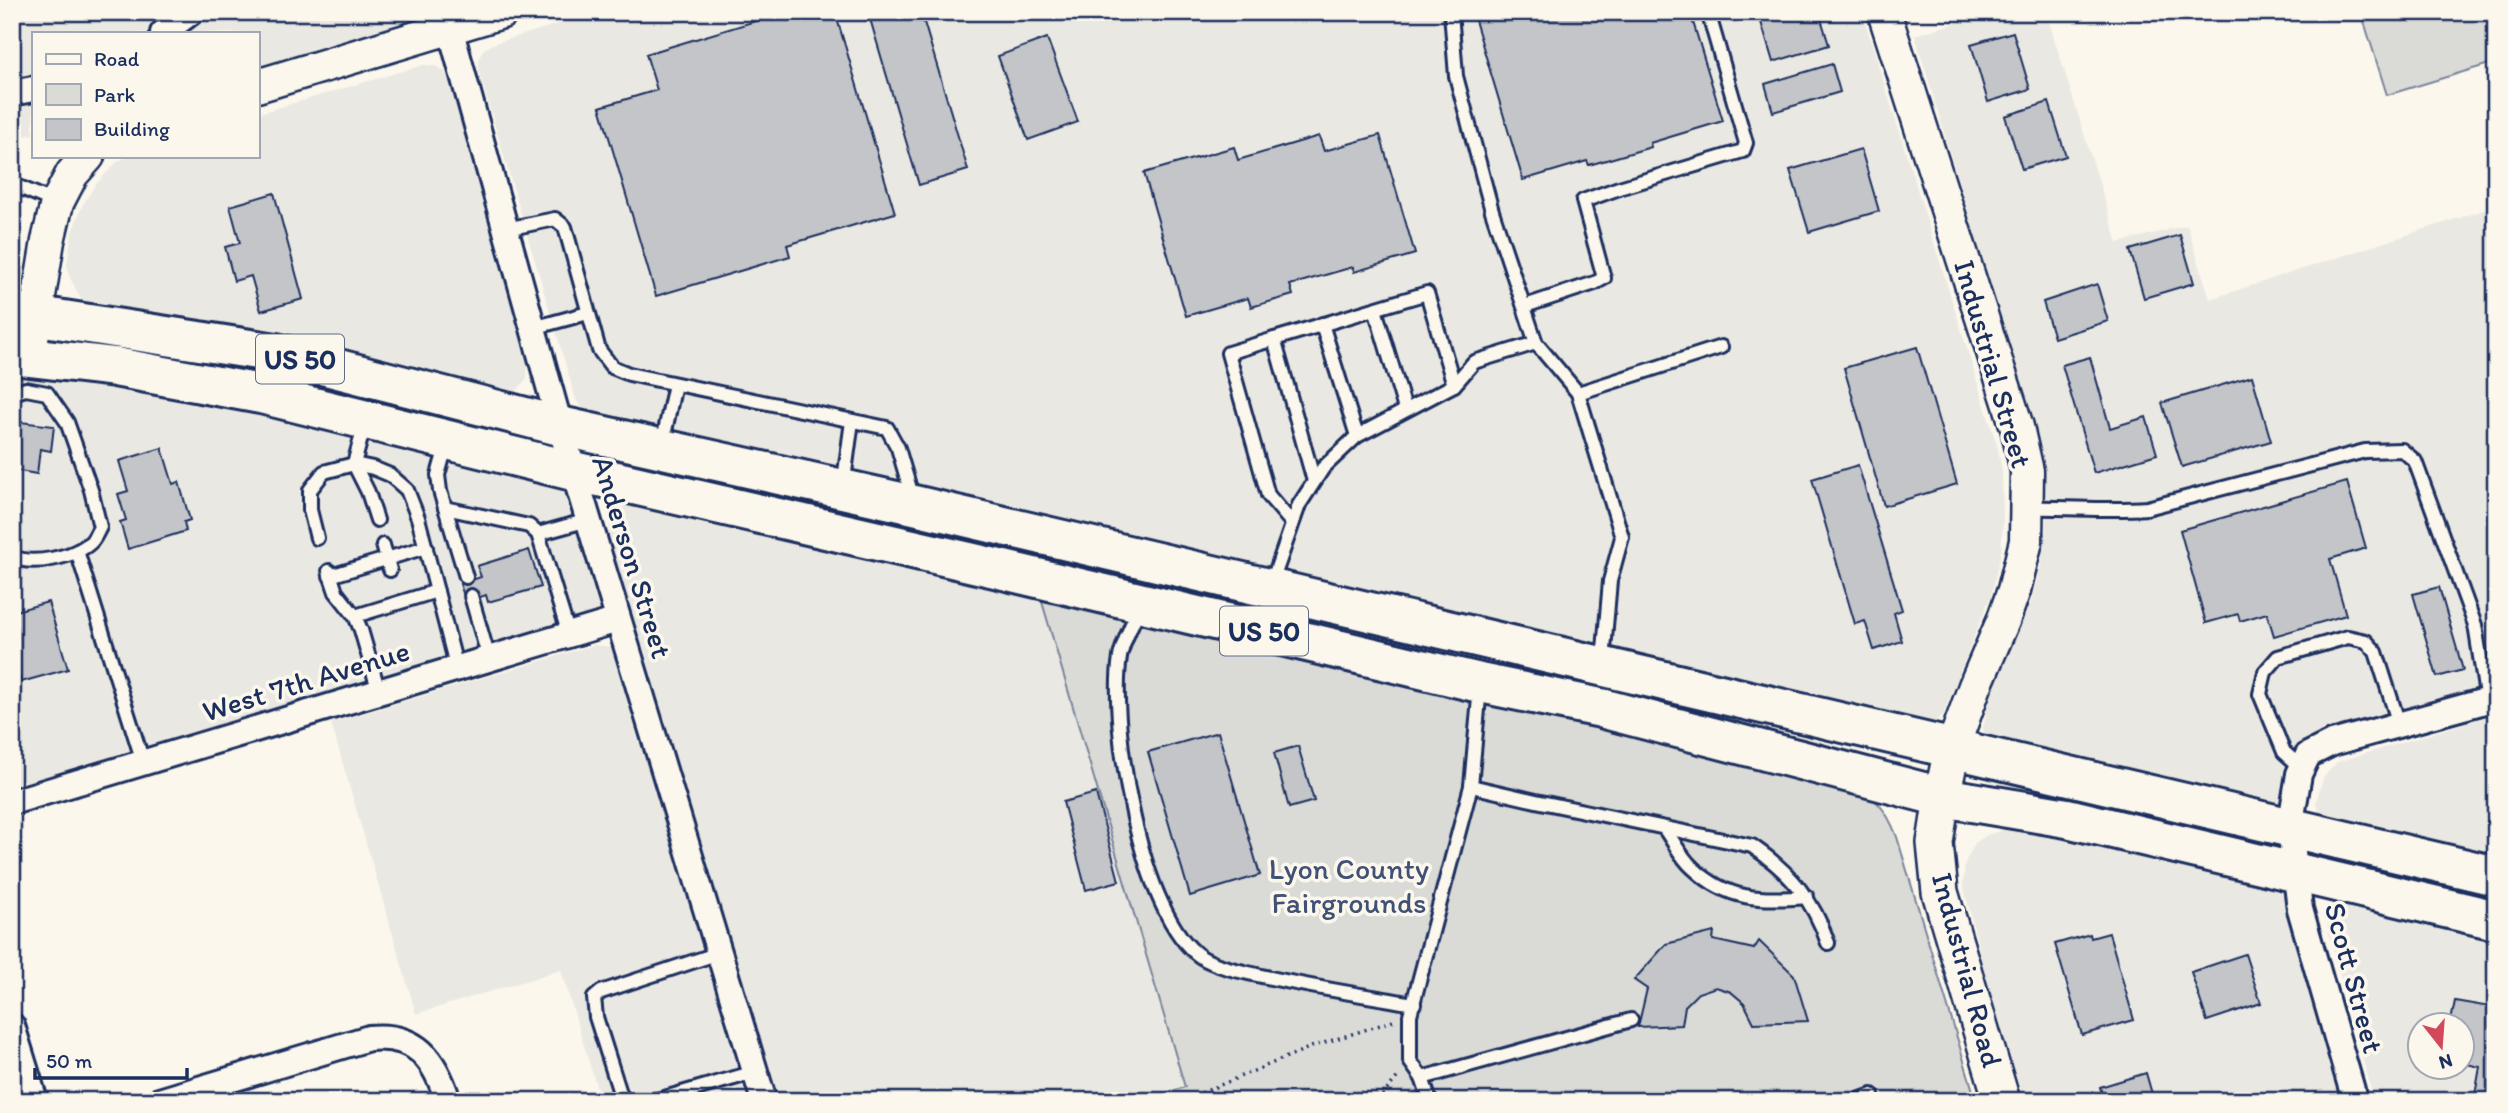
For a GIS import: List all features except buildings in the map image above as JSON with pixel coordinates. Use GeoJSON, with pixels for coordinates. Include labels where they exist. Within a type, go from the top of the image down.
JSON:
{"type":"FeatureCollection","features":[{"type":"Feature","properties":{"kind":"main road","name":"US 50"},"geometry":{"type":"LineString","coordinates":[[24,313],[276,353],[560,426],[914,505],[1270,589],[1602,687],[1942,797],[2067,818],[2496,920]]}},
{"type":"Feature","properties":{"kind":"main road","name":"US 50"},"geometry":{"type":"LineString","coordinates":[[25,369],[115,367],[261,394],[573,471],[991,566],[1480,683],[1602,687],[1952,750],[2496,876]]}},
{"type":"Feature","properties":{"kind":"main road","name":"Industrial Street"},"geometry":{"type":"LineString","coordinates":[[1942,797],[1952,750]]}},
{"type":"Feature","properties":{"kind":"main road","name":"Industrial Road"},"geometry":{"type":"LineString","coordinates":[[1942,797],[1935,843],[1940,892],[2002,1101]]}},
{"type":"Feature","properties":{"kind":"street"},"geometry":{"type":"LineString","coordinates":[[164,32],[191,12]]}},
{"type":"Feature","properties":{"kind":"street"},"geometry":{"type":"LineString","coordinates":[[259,85],[502,12]]}},
{"type":"Feature","properties":{"kind":"street","name":"Industrial Street"},"geometry":{"type":"LineString","coordinates":[[1885,12],[2017,428],[2027,471],[2026,541],[2014,590],[1952,750]]}},
{"type":"Feature","properties":{"kind":"street","name":"Anderson Street"},"geometry":{"type":"LineString","coordinates":[[450,28],[573,471],[764,1101]]}},
{"type":"Feature","properties":{"kind":"street"},"geometry":{"type":"LineString","coordinates":[[12,93],[32,89]]}},
{"type":"Feature","properties":{"kind":"street"},"geometry":{"type":"LineString","coordinates":[[25,369],[24,313],[57,203],[72,174],[86,158]]}},
{"type":"Feature","properties":{"kind":"street","name":"West 7th Avenue"},"geometry":{"type":"LineString","coordinates":[[12,802],[618,621]]}},
{"type":"Feature","properties":{"kind":"street"},"geometry":{"type":"LineString","coordinates":[[2302,768],[2308,755],[2332,743],[2491,699]]}},
{"type":"Feature","properties":{"kind":"street","name":"Scott Street"},"geometry":{"type":"LineString","coordinates":[[2302,768],[2290,828],[2300,909],[2352,1090],[2352,1101]]}},
{"type":"Feature","properties":{"kind":"street"},"geometry":{"type":"LineString","coordinates":[[12,1026],[34,1101]]}},
{"type":"Feature","properties":{"kind":"street"},"geometry":{"type":"LineString","coordinates":[[159,1101],[383,1036],[407,1041],[429,1059],[441,1078],[448,1101]]}},
{"type":"Feature","properties":{"kind":"lane"},"geometry":{"type":"LineString","coordinates":[[1451,12],[1456,76],[1492,211],[1536,343],[1578,393],[1622,537],[1610,581],[1602,687]]}},
{"type":"Feature","properties":{"kind":"lane"},"geometry":{"type":"LineString","coordinates":[[1525,306],[1604,278],[1583,201],[1619,187],[1743,151],[1746,143],[1708,12]]}},
{"type":"Feature","properties":{"kind":"lane"},"geometry":{"type":"LineString","coordinates":[[12,184],[57,203]]}},
{"type":"Feature","properties":{"kind":"lane"},"geometry":{"type":"LineString","coordinates":[[506,229],[555,219],[565,227],[599,350],[612,367],[629,374],[887,428],[898,448],[914,505]]}},
{"type":"Feature","properties":{"kind":"lane"},"geometry":{"type":"LineString","coordinates":[[1293,523],[1268,495],[1228,353],[1427,293],[1454,385]]}},
{"type":"Feature","properties":{"kind":"lane"},"geometry":{"type":"LineString","coordinates":[[1374,309],[1405,409]]}},
{"type":"Feature","properties":{"kind":"lane"},"geometry":{"type":"LineString","coordinates":[[533,328],[588,313]]}},
{"type":"Feature","properties":{"kind":"lane"},"geometry":{"type":"LineString","coordinates":[[1322,324],[1357,436]]}},
{"type":"Feature","properties":{"kind":"lane"},"geometry":{"type":"LineString","coordinates":[[1274,339],[1314,481]]}},
{"type":"Feature","properties":{"kind":"lane"},"geometry":{"type":"LineString","coordinates":[[1270,589],[1299,505],[1323,468],[1357,436],[1454,385],[1474,362],[1536,343]]}},
{"type":"Feature","properties":{"kind":"lane"},"geometry":{"type":"LineString","coordinates":[[1578,393],[1721,347]]}},
{"type":"Feature","properties":{"kind":"lane"},"geometry":{"type":"LineString","coordinates":[[12,393],[25,369],[47,393],[67,422],[91,490],[100,527],[92,541],[77,551],[41,562],[27,562],[12,556]]}},
{"type":"Feature","properties":{"kind":"lane"},"geometry":{"type":"LineString","coordinates":[[661,448],[675,384]]}},
{"type":"Feature","properties":{"kind":"lane"},"geometry":{"type":"LineString","coordinates":[[366,420],[354,464],[368,492],[377,520]]}},
{"type":"Feature","properties":{"kind":"lane"},"geometry":{"type":"LineString","coordinates":[[843,489],[852,421]]}},
{"type":"Feature","properties":{"kind":"lane"},"geometry":{"type":"LineString","coordinates":[[448,440],[438,475],[466,577]]}},
{"type":"Feature","properties":{"kind":"lane"},"geometry":{"type":"LineString","coordinates":[[2028,508],[2147,508],[2365,451],[2402,450],[2415,461],[2475,625],[2491,699]]}},
{"type":"Feature","properties":{"kind":"lane"},"geometry":{"type":"LineString","coordinates":[[317,538],[310,510],[310,489],[324,472],[354,464],[373,468],[390,475],[407,490],[418,518],[457,669]]}},
{"type":"Feature","properties":{"kind":"lane"},"geometry":{"type":"LineString","coordinates":[[445,508],[529,526],[538,534],[569,635]]}},
{"type":"Feature","properties":{"kind":"lane"},"geometry":{"type":"LineString","coordinates":[[538,534],[588,520]]}},
{"type":"Feature","properties":{"kind":"lane"},"geometry":{"type":"LineString","coordinates":[[383,545],[388,564]]}},
{"type":"Feature","properties":{"kind":"lane"},"geometry":{"type":"LineString","coordinates":[[379,692],[355,616],[336,592],[329,574],[388,564],[426,547]]}},
{"type":"Feature","properties":{"kind":"lane"},"geometry":{"type":"LineString","coordinates":[[77,551],[143,762]]}},
{"type":"Feature","properties":{"kind":"lane"},"geometry":{"type":"LineString","coordinates":[[396,590],[399,603]]}},
{"type":"Feature","properties":{"kind":"lane"},"geometry":{"type":"LineString","coordinates":[[355,616],[437,591]]}},
{"type":"Feature","properties":{"kind":"lane"},"geometry":{"type":"LineString","coordinates":[[471,596],[489,659]]}},
{"type":"Feature","properties":{"kind":"lane"},"geometry":{"type":"LineString","coordinates":[[1141,604],[1120,655],[1117,701],[1129,797],[1152,884],[1180,936],[1201,957],[1237,970],[1412,1009]]}},
{"type":"Feature","properties":{"kind":"lane"},"geometry":{"type":"LineString","coordinates":[[2302,768],[2284,752],[2260,694],[2265,672],[2277,657],[2348,637],[2366,641],[2376,652],[2399,724]]}},
{"type":"Feature","properties":{"kind":"lane"},"geometry":{"type":"LineString","coordinates":[[1430,1101],[1422,1078],[1410,1062],[1412,1009],[1471,786],[1480,683]]}},
{"type":"Feature","properties":{"kind":"lane"},"geometry":{"type":"LineString","coordinates":[[1471,786],[1752,846],[1778,864],[1807,897],[1820,919],[1828,943]]}},
{"type":"Feature","properties":{"kind":"lane"},"geometry":{"type":"LineString","coordinates":[[1664,828],[1691,867],[1720,889],[1765,901],[1807,897]]}},
{"type":"Feature","properties":{"kind":"lane"},"geometry":{"type":"LineString","coordinates":[[626,1101],[620,1093],[596,1017],[594,998],[601,992],[719,953]]}},
{"type":"Feature","properties":{"kind":"lane"},"geometry":{"type":"LineString","coordinates":[[1422,1078],[1631,1020]]}},
{"type":"Feature","properties":{"kind":"lane"},"geometry":{"type":"LineString","coordinates":[[654,1101],[755,1072]]}},
{"type":"Feature","properties":{"kind":"lane"},"geometry":{"type":"LineString","coordinates":[[1856,1101],[1872,1095]]}},
{"type":"Feature","properties":{"kind":"path"},"geometry":{"type":"LineString","coordinates":[[1182,1101],[1311,1047],[1412,1009]]}},
{"type":"Feature","properties":{"kind":"path"},"geometry":{"type":"LineString","coordinates":[[1378,1101],[1410,1062]]}},
{"type":"Feature","properties":{"kind":"shaded area"},"geometry":{"type":"Polygon","coordinates":[[[12,12],[441,12],[259,67],[259,32],[32,32],[32,134],[12,139],[12,12]]]}},
{"type":"Feature","properties":{"kind":"shaded area"},"geometry":{"type":"Polygon","coordinates":[[[598,12],[1862,12],[1998,448],[2002,471],[2001,553],[1991,595],[1943,715],[1929,726],[585,412],[576,400],[479,72],[479,58],[483,50],[493,44],[598,12]]]}},
{"type":"Feature","properties":{"kind":"shaded area"},"geometry":{"type":"Polygon","coordinates":[[[1994,12],[2046,12],[2118,243],[2187,225],[2210,299],[2496,206],[2496,685],[2325,736],[2283,808],[1985,737],[1983,728],[1990,697],[2031,602],[2041,565],[2046,530],[2045,489],[2034,436],[1915,35],[1994,12]]]}},
{"type":"Feature","properties":{"kind":"shaded area"},"geometry":{"type":"Polygon","coordinates":[[[423,65],[436,66],[445,72],[528,355],[527,378],[515,393],[505,398],[95,311],[82,301],[69,276],[67,264],[72,232],[83,204],[96,184],[124,158],[259,158],[259,113],[423,65]]]}},
{"type":"Feature","properties":{"kind":"shaded area"},"geometry":{"type":"Polygon","coordinates":[[[12,371],[80,379],[244,407],[563,484],[569,494],[599,593],[598,611],[589,618],[12,792],[12,371]]]}},
{"type":"Feature","properties":{"kind":"shaded area"},"geometry":{"type":"Polygon","coordinates":[[[635,501],[1040,595],[1185,1087],[1140,1101],[779,1101],[611,548],[611,518],[617,508],[635,501]]]}},
{"type":"Feature","properties":{"kind":"shaded area"},"geometry":{"type":"Polygon","coordinates":[[[594,645],[612,647],[617,655],[750,1101],[601,1101],[561,970],[416,1014],[331,723],[594,645]]]}},
{"type":"Feature","properties":{"kind":"shaded area"},"geometry":{"type":"Polygon","coordinates":[[[2496,714],[2496,867],[2322,821],[2316,803],[2323,778],[2337,762],[2496,714]]]}},
{"type":"Feature","properties":{"kind":"shaded area"},"geometry":{"type":"Polygon","coordinates":[[[2014,827],[2273,884],[2281,890],[2287,898],[2343,1101],[2024,1101],[1987,981],[1963,884],[1965,863],[1975,843],[1987,835],[2014,827]]]}},
{"type":"Feature","properties":{"kind":"shaded area"},"geometry":{"type":"Polygon","coordinates":[[[2357,905],[2496,937],[2496,1101],[2374,1101],[2327,926],[2334,911],[2357,905]]]}},
{"type":"Feature","properties":{"kind":"green space"},"geometry":{"type":"Polygon","coordinates":[[[2361,12],[2496,12],[2496,62],[2387,95],[2361,12]]]}},
{"type":"Feature","properties":{"kind":"green space","name":"Lyon County Fairgrounds"},"geometry":{"type":"Polygon","coordinates":[[[1040,595],[1848,783],[1858,788],[1879,804],[1897,837],[1976,1101],[1140,1101],[1185,1087],[1040,595]]]}}]}
